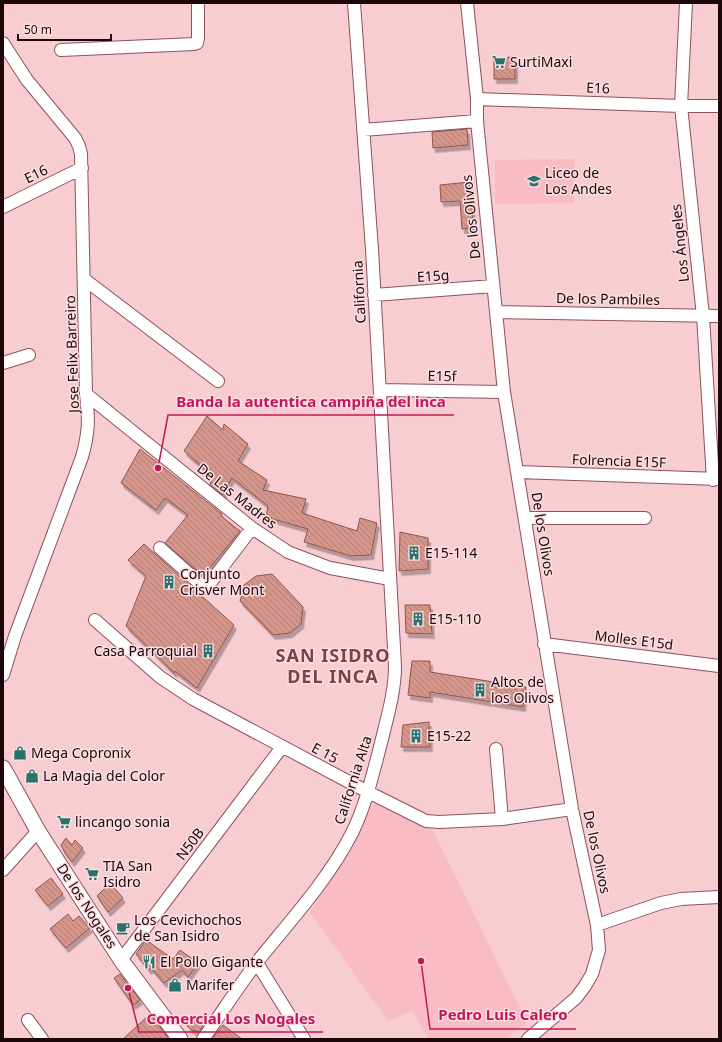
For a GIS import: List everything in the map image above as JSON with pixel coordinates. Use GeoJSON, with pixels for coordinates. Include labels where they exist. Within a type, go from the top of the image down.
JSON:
{"type":"FeatureCollection","features":[{"type":"Feature","properties":{"kind":"street"},"geometry":{"type":"LineString","coordinates":[[61,50],[194,44],[197,42],[198,38],[198,3]]}},
{"type":"Feature","properties":{"kind":"street","name":"California"},"geometry":{"type":"LineString","coordinates":[[354,3],[372,249],[390,579]]}},
{"type":"Feature","properties":{"kind":"street","name":"De los Olivos"},"geometry":{"type":"LineString","coordinates":[[467,3],[477,99],[477,121],[504,392],[572,809],[597,925],[599,950],[592,974],[586,986],[576,998],[528,1039]]}},
{"type":"Feature","properties":{"kind":"street","name":"Los Ángeles"},"geometry":{"type":"LineString","coordinates":[[686,3],[681,106],[703,316],[716,480]]}},
{"type":"Feature","properties":{"kind":"street","name":"Jose Felix Barreiro"},"geometry":{"type":"LineString","coordinates":[[3,43],[27,80],[74,138],[79,146],[81,154],[86,394],[89,417],[89,430],[82,457],[15,636],[3,674]]}},
{"type":"Feature","properties":{"kind":"street","name":"E16"},"geometry":{"type":"LineString","coordinates":[[477,99],[719,106]]}},
{"type":"Feature","properties":{"kind":"street"},"geometry":{"type":"LineString","coordinates":[[363,130],[477,121]]}},
{"type":"Feature","properties":{"kind":"street","name":"E16"},"geometry":{"type":"LineString","coordinates":[[3,207],[82,168]]}},
{"type":"Feature","properties":{"kind":"street"},"geometry":{"type":"LineString","coordinates":[[84,279],[218,381]]}},
{"type":"Feature","properties":{"kind":"street","name":"E15g"},"geometry":{"type":"LineString","coordinates":[[374,295],[493,286]]}},
{"type":"Feature","properties":{"kind":"street","name":"De los Pambiles"},"geometry":{"type":"LineString","coordinates":[[496,312],[719,316]]}},
{"type":"Feature","properties":{"kind":"street"},"geometry":{"type":"LineString","coordinates":[[3,363],[29,354]]}},
{"type":"Feature","properties":{"kind":"street","name":"E15f"},"geometry":{"type":"LineString","coordinates":[[380,390],[504,392]]}},
{"type":"Feature","properties":{"kind":"street","name":"De Las Madres"},"geometry":{"type":"LineString","coordinates":[[86,394],[252,528],[288,552],[330,568],[390,579]]}},
{"type":"Feature","properties":{"kind":"street","name":"Folrencia E15F"},"geometry":{"type":"LineString","coordinates":[[518,472],[716,480]]}},
{"type":"Feature","properties":{"kind":"street"},"geometry":{"type":"LineString","coordinates":[[525,518],[645,518]]}},
{"type":"Feature","properties":{"kind":"street"},"geometry":{"type":"LineString","coordinates":[[160,548],[205,588],[252,528]]}},
{"type":"Feature","properties":{"kind":"street","name":"California Alta"},"geometry":{"type":"LineString","coordinates":[[203,1039],[257,963],[307,901],[335,862],[353,831],[368,792],[394,691],[395,678],[390,579]]}},
{"type":"Feature","properties":{"kind":"street","name":"E 15"},"geometry":{"type":"LineString","coordinates":[[95,620],[160,677],[193,698],[282,747],[426,821],[502,819],[572,809]]}},
{"type":"Feature","properties":{"kind":"street","name":"Molles E15d"},"geometry":{"type":"LineString","coordinates":[[544,644],[719,666]]}},
{"type":"Feature","properties":{"kind":"street","name":"N50B"},"geometry":{"type":"LineString","coordinates":[[121,960],[282,747]]}},
{"type":"Feature","properties":{"kind":"street"},"geometry":{"type":"LineString","coordinates":[[496,749],[502,819]]}},
{"type":"Feature","properties":{"kind":"street","name":"De los Nogales"},"geometry":{"type":"LineString","coordinates":[[3,768],[38,831],[121,960],[180,1039]]}},
{"type":"Feature","properties":{"kind":"street"},"geometry":{"type":"LineString","coordinates":[[3,870],[38,831]]}},
{"type":"Feature","properties":{"kind":"street"},"geometry":{"type":"LineString","coordinates":[[597,925],[661,903],[681,899],[719,897]]}},
{"type":"Feature","properties":{"kind":"street"},"geometry":{"type":"LineString","coordinates":[[257,963],[304,1039]]}},
{"type":"Feature","properties":{"kind":"street"},"geometry":{"type":"LineString","coordinates":[[28,1020],[42,1039]]}},
{"type":"Feature","properties":{"kind":"shaded area","name":"Liceo de Los Andes"},"geometry":{"type":"Polygon","coordinates":[[[574,159],[574,203],[495,204],[495,160],[574,159]]]}},
{"type":"Feature","properties":{"kind":"shaded area"},"geometry":{"type":"Polygon","coordinates":[[[374,803],[433,831],[527,1022],[505,1039],[429,1039],[412,1011],[388,1021],[310,912],[374,803]]]}},
{"type":"Feature","properties":{"kind":"building"},"geometry":{"type":"Polygon","coordinates":[[[515,57],[515,79],[494,79],[494,58],[515,57]]]}},
{"type":"Feature","properties":{"kind":"building"},"geometry":{"type":"Polygon","coordinates":[[[467,129],[468,145],[433,148],[432,132],[467,129]]]}},
{"type":"Feature","properties":{"kind":"building"},"geometry":{"type":"Polygon","coordinates":[[[469,182],[474,228],[462,229],[460,201],[441,202],[440,185],[469,182]]]}},
{"type":"Feature","properties":{"kind":"building"},"geometry":{"type":"Polygon","coordinates":[[[207,416],[223,430],[224,424],[248,444],[238,461],[267,480],[263,490],[306,499],[302,513],[357,531],[360,518],[377,523],[371,555],[351,556],[304,542],[308,529],[266,517],[268,506],[232,478],[223,495],[210,485],[212,476],[184,451],[207,416]]]}},
{"type":"Feature","properties":{"kind":"building"},"geometry":{"type":"Polygon","coordinates":[[[140,449],[222,514],[221,516],[240,531],[203,576],[165,543],[188,515],[165,498],[156,510],[121,483],[140,449]]]}},
{"type":"Feature","properties":{"kind":"building","name":"E15-114"},"geometry":{"type":"Polygon","coordinates":[[[400,532],[428,538],[428,569],[399,571],[400,532]]]}},
{"type":"Feature","properties":{"kind":"building"},"geometry":{"type":"Polygon","coordinates":[[[144,544],[234,625],[197,688],[175,671],[174,673],[126,626],[146,576],[128,560],[144,544]]]}},
{"type":"Feature","properties":{"kind":"building"},"geometry":{"type":"Polygon","coordinates":[[[272,574],[303,607],[301,624],[290,633],[273,635],[240,601],[244,585],[256,576],[272,574]]]}},
{"type":"Feature","properties":{"kind":"building","name":"E15-110"},"geometry":{"type":"Polygon","coordinates":[[[405,605],[430,605],[432,634],[406,633],[405,605]]]}},
{"type":"Feature","properties":{"kind":"building","name":"Altos de los Olivos"},"geometry":{"type":"Polygon","coordinates":[[[412,661],[430,661],[430,672],[526,687],[523,707],[430,692],[430,698],[408,695],[412,661]]]}},
{"type":"Feature","properties":{"kind":"building","name":"E15-22"},"geometry":{"type":"Polygon","coordinates":[[[429,722],[430,747],[401,747],[403,725],[429,722]]]}},
{"type":"Feature","properties":{"kind":"building"},"geometry":{"type":"Polygon","coordinates":[[[66,838],[72,845],[75,840],[83,848],[72,862],[61,845],[66,838]]]}},
{"type":"Feature","properties":{"kind":"building"},"geometry":{"type":"Polygon","coordinates":[[[51,878],[63,894],[48,906],[35,890],[51,878]]]}},
{"type":"Feature","properties":{"kind":"building"},"geometry":{"type":"Polygon","coordinates":[[[110,883],[123,898],[108,912],[97,896],[110,883]]]}},
{"type":"Feature","properties":{"kind":"building"},"geometry":{"type":"Polygon","coordinates":[[[68,914],[73,921],[79,916],[90,928],[66,948],[50,929],[68,914]]]}},
{"type":"Feature","properties":{"kind":"building"},"geometry":{"type":"Polygon","coordinates":[[[146,940],[173,959],[180,950],[198,963],[188,977],[182,970],[164,983],[151,968],[149,970],[136,954],[146,940]]]}},
{"type":"Feature","properties":{"kind":"building"},"geometry":{"type":"Polygon","coordinates":[[[120,974],[140,1000],[133,1005],[114,978],[120,974]]]}},
{"type":"Feature","properties":{"kind":"building"},"geometry":{"type":"Polygon","coordinates":[[[150,1014],[169,1039],[123,1039],[150,1014]]]}},
{"type":"Feature","properties":{"kind":"building"},"geometry":{"type":"Polygon","coordinates":[[[194,1018],[203,1026],[199,1032],[192,1030],[187,1026],[194,1018]]]}},
{"type":"Feature","properties":{"kind":"building"},"geometry":{"type":"Polygon","coordinates":[[[223,1025],[242,1039],[212,1039],[223,1025]]]}},
{"type":"Feature","properties":{"kind":"place","name":"SurtiMaxi"},"geometry":{"type":"Point","coordinates":[499,62]}},
{"type":"Feature","properties":{"kind":"place","name":"Liceo de Los Andes"},"geometry":{"type":"Point","coordinates":[534,181]}},
{"type":"Feature","properties":{"kind":"place","name":"Banda la autentica campiña del inca"},"geometry":{"type":"Point","coordinates":[158,468]}},
{"type":"Feature","properties":{"kind":"place","name":"E15-114"},"geometry":{"type":"Point","coordinates":[414,553]}},
{"type":"Feature","properties":{"kind":"place","name":"Conjunto Crisver Mont"},"geometry":{"type":"Point","coordinates":[169,582]}},
{"type":"Feature","properties":{"kind":"place","name":"E15-110"},"geometry":{"type":"Point","coordinates":[418,619]}},
{"type":"Feature","properties":{"kind":"place","name":"Casa Parroquial"},"geometry":{"type":"Point","coordinates":[208,651]}},
{"type":"Feature","properties":{"kind":"place","name":"Altos de los Olivos"},"geometry":{"type":"Point","coordinates":[480,690]}},
{"type":"Feature","properties":{"kind":"place","name":"E15-22"},"geometry":{"type":"Point","coordinates":[416,736]}},
{"type":"Feature","properties":{"kind":"place","name":"Mega Copronix"},"geometry":{"type":"Point","coordinates":[20,753]}},
{"type":"Feature","properties":{"kind":"place","name":"La Magia del Color"},"geometry":{"type":"Point","coordinates":[32,776]}},
{"type":"Feature","properties":{"kind":"place","name":"lincango sonia"},"geometry":{"type":"Point","coordinates":[64,822]}},
{"type":"Feature","properties":{"kind":"place","name":"TIA San Isidro"},"geometry":{"type":"Point","coordinates":[92,874]}},
{"type":"Feature","properties":{"kind":"place","name":"Los Cevichochos de San Isidro"},"geometry":{"type":"Point","coordinates":[123,928]}},
{"type":"Feature","properties":{"kind":"place","name":"Pedro Luis Calero"},"geometry":{"type":"Point","coordinates":[421,961]}},
{"type":"Feature","properties":{"kind":"place","name":"El Pollo Gigante"},"geometry":{"type":"Point","coordinates":[149,962]}},
{"type":"Feature","properties":{"kind":"place","name":"Marifer"},"geometry":{"type":"Point","coordinates":[175,985]}},
{"type":"Feature","properties":{"kind":"place","name":"Comercial Los Nogales"},"geometry":{"type":"Point","coordinates":[128,988]}},
{"type":"Feature","properties":{"kind":"district","name":"SAN ISIDRO DEL INCA"},"geometry":{"type":"Point","coordinates":[333,666]}}]}
